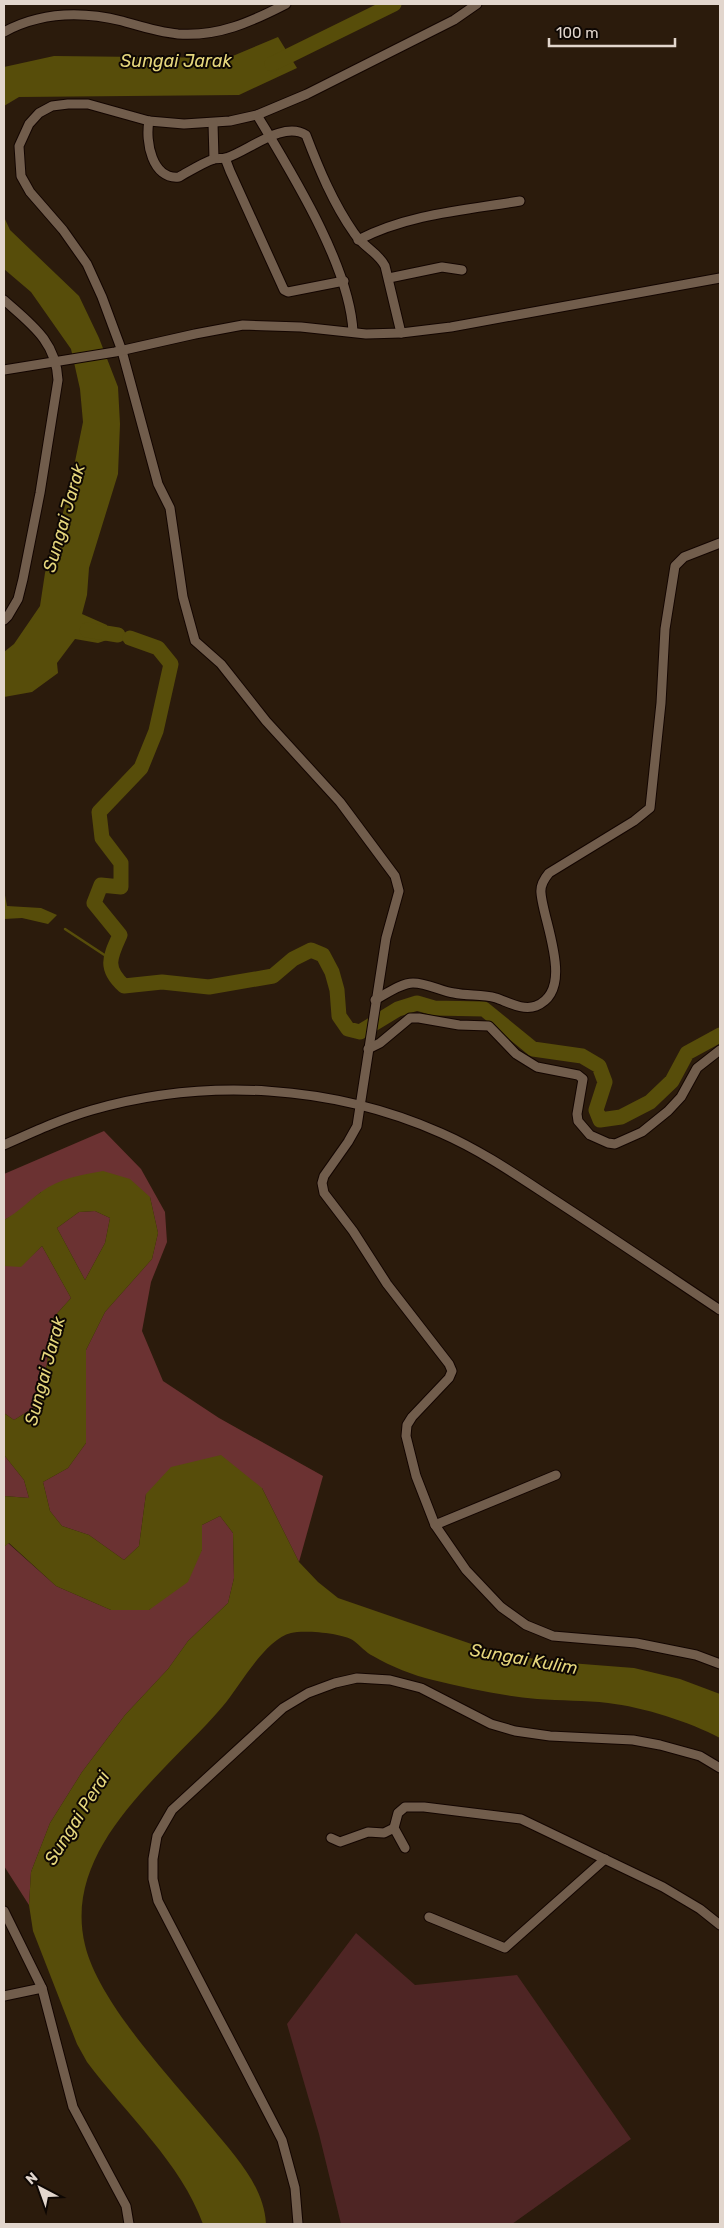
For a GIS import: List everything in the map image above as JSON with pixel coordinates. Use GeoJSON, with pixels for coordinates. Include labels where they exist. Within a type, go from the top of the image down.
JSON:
{"type":"FeatureCollection","features":[{"type":"Feature","properties":{"kind":"street"},"geometry":{"type":"LineString","coordinates":[[4,32],[36,18],[67,13],[106,18],[178,34],[214,32],[257,19],[286,4]]}},
{"type":"Feature","properties":{"kind":"street"},"geometry":{"type":"LineString","coordinates":[[477,4],[454,20],[307,94],[257,115],[213,123],[184,124],[149,121],[88,104],[52,106],[39,113],[29,124],[19,146],[21,176],[30,192],[63,230],[87,264],[102,297],[158,484],[170,508],[183,597],[195,641],[220,664],[266,722],[340,802],[395,876],[399,891],[386,938],[368,1044],[357,1126],[348,1142],[328,1168],[322,1183],[324,1193],[353,1231],[387,1284],[449,1364],[452,1371],[449,1378],[412,1417],[407,1425],[406,1436],[416,1476],[435,1525],[466,1570],[501,1607],[526,1626],[553,1636],[636,1643],[696,1654],[720,1664]]}},
{"type":"Feature","properties":{"kind":"street"},"geometry":{"type":"LineString","coordinates":[[257,115],[313,214],[344,282],[351,309],[352,332]]}},
{"type":"Feature","properties":{"kind":"street"},"geometry":{"type":"LineString","coordinates":[[149,121],[148,129],[152,154],[156,166],[166,177],[179,177],[214,159],[226,158],[270,136],[294,132],[301,132],[306,136],[326,185],[358,240],[381,258],[389,278],[401,333]]}},
{"type":"Feature","properties":{"kind":"street"},"geometry":{"type":"LineString","coordinates":[[213,123],[214,159]]}},
{"type":"Feature","properties":{"kind":"street"},"geometry":{"type":"LineString","coordinates":[[226,158],[230,172],[284,290],[288,292],[344,282]]}},
{"type":"Feature","properties":{"kind":"street"},"geometry":{"type":"LineString","coordinates":[[358,240],[405,221],[441,213],[520,201]]}},
{"type":"Feature","properties":{"kind":"street"},"geometry":{"type":"LineString","coordinates":[[389,278],[442,267],[462,270]]}},
{"type":"Feature","properties":{"kind":"street"},"geometry":{"type":"LineString","coordinates":[[4,370],[119,352],[243,325],[301,327],[366,334],[401,333],[451,327],[720,278]]}},
{"type":"Feature","properties":{"kind":"street"},"geometry":{"type":"LineString","coordinates":[[4,300],[49,346],[57,362],[57,399],[23,579],[18,598],[4,620]]}},
{"type":"Feature","properties":{"kind":"street"},"geometry":{"type":"LineString","coordinates":[[375,1000],[413,983],[455,994],[492,997],[521,1007],[534,1007],[546,1001],[552,990],[555,969],[553,944],[540,893],[542,880],[549,873],[634,821],[650,808],[661,703],[665,629],[675,566],[684,558],[720,543]]}},
{"type":"Feature","properties":{"kind":"street"},"geometry":{"type":"LineString","coordinates":[[368,1044],[380,1043],[410,1018],[459,1025],[489,1026],[516,1054],[537,1067],[578,1075],[583,1079],[576,1114],[578,1121],[590,1135],[608,1144],[615,1144],[642,1132],[668,1111],[681,1097],[697,1068],[720,1050]]}},
{"type":"Feature","properties":{"kind":"street"},"geometry":{"type":"LineString","coordinates":[[4,1145],[66,1118],[92,1110],[183,1092],[299,1093],[360,1105],[421,1124],[492,1160],[720,1310]]}},
{"type":"Feature","properties":{"kind":"street"},"geometry":{"type":"LineString","coordinates":[[435,1525],[556,1475]]}},
{"type":"Feature","properties":{"kind":"street"},"geometry":{"type":"LineString","coordinates":[[298,2224],[295,2188],[282,2140],[158,1901],[153,1879],[152,1859],[157,1836],[172,1810],[283,1708],[308,1693],[335,1683],[357,1678],[390,1680],[421,1688],[491,1724],[515,1731],[550,1736],[624,1739],[660,1745],[700,1756],[720,1768]]}},
{"type":"Feature","properties":{"kind":"street"},"geometry":{"type":"LineString","coordinates":[[405,1848],[394,1828],[398,1812],[405,1807],[424,1807],[521,1820],[663,1887],[700,1909],[720,1925]]}},
{"type":"Feature","properties":{"kind":"street"},"geometry":{"type":"LineString","coordinates":[[331,1838],[340,1842],[368,1832],[384,1833],[394,1828]]}},
{"type":"Feature","properties":{"kind":"street"},"geometry":{"type":"LineString","coordinates":[[429,1917],[505,1948],[605,1859]]}},
{"type":"Feature","properties":{"kind":"street"},"geometry":{"type":"LineString","coordinates":[[4,1911],[6,1921],[42,1988],[73,2107],[126,2206],[129,2224]]}},
{"type":"Feature","properties":{"kind":"street"},"geometry":{"type":"LineString","coordinates":[[4,1996],[42,1988]]}},
{"type":"Feature","properties":{"kind":"shaded area"},"geometry":{"type":"Polygon","coordinates":[[[104,1131],[141,1169],[165,1212],[167,1242],[151,1282],[142,1331],[163,1381],[219,1418],[323,1476],[299,1562],[262,1488],[146,1494],[139,1546],[124,1560],[89,1535],[62,1526],[50,1511],[43,1482],[68,1468],[86,1443],[86,1350],[105,1312],[152,1259],[158,1233],[150,1197],[41,1192],[16,1214],[4,1220],[4,1174],[104,1131]]]}},
{"type":"Feature","properties":{"kind":"shaded area"},"geometry":{"type":"Polygon","coordinates":[[[95,1211],[110,1218],[105,1243],[85,1280],[57,1228],[79,1212],[95,1211]]]}},
{"type":"Feature","properties":{"kind":"shaded area"},"geometry":{"type":"Polygon","coordinates":[[[42,1246],[71,1298],[53,1318],[46,1370],[35,1407],[14,1420],[4,1413],[4,1266],[21,1266],[42,1246]]]}},
{"type":"Feature","properties":{"kind":"shaded area"},"geometry":{"type":"Polygon","coordinates":[[[4,1455],[24,1480],[29,1498],[4,1496],[4,1455]]]}},
{"type":"Feature","properties":{"kind":"shaded area"},"geometry":{"type":"Polygon","coordinates":[[[220,1516],[233,1533],[234,1578],[228,1603],[188,1641],[168,1669],[125,1715],[82,1772],[50,1823],[31,1872],[29,1905],[4,1866],[4,1547],[8,1543],[56,1586],[111,1610],[149,1610],[202,1550],[202,1525],[220,1516]]]}},
{"type":"Feature","properties":{"kind":"shaded area"},"geometry":{"type":"Polygon","coordinates":[[[356,1933],[415,1985],[517,1975],[631,2139],[512,2224],[341,2224],[319,2134],[287,2024],[356,1933]]]}},
{"type":"Feature","properties":{"kind":"water"},"geometry":{"type":"Polygon","coordinates":[[[278,37],[297,68],[239,95],[19,97],[4,106],[4,67],[54,56],[228,58],[278,37]]]}},
{"type":"Feature","properties":{"kind":"water"},"geometry":{"type":"Polygon","coordinates":[[[4,217],[10,230],[79,296],[99,338],[118,387],[120,424],[118,474],[89,568],[87,595],[82,614],[107,625],[107,640],[98,643],[75,639],[57,663],[58,673],[32,692],[4,697],[4,652],[14,644],[40,606],[45,573],[68,496],[83,422],[80,389],[71,349],[31,292],[4,269],[4,217]]]}},
{"type":"Feature","properties":{"kind":"water"},"geometry":{"type":"Polygon","coordinates":[[[4,890],[7,906],[41,908],[57,915],[48,924],[22,918],[4,919],[4,890]]]}},
{"type":"Feature","properties":{"kind":"water"},"geometry":{"type":"Polygon","coordinates":[[[103,1171],[130,1179],[150,1197],[158,1233],[152,1259],[105,1312],[86,1350],[86,1443],[68,1468],[43,1482],[50,1511],[62,1526],[89,1535],[124,1560],[139,1546],[146,1494],[171,1467],[221,1455],[262,1488],[299,1562],[318,1582],[338,1598],[483,1648],[544,1661],[634,1668],[680,1679],[720,1694],[720,1738],[681,1721],[622,1705],[511,1696],[433,1680],[387,1664],[349,1638],[323,1633],[291,1633],[281,1637],[263,1653],[223,1706],[124,1813],[104,1843],[89,1875],[82,1909],[85,1945],[93,1968],[105,1992],[121,2016],[158,2065],[230,2149],[247,2172],[260,2197],[266,2224],[203,2224],[181,2180],[167,2160],[87,2062],[77,2044],[33,1931],[29,1905],[31,1872],[50,1823],[82,1772],[125,1715],[168,1669],[188,1641],[228,1603],[234,1578],[233,1533],[220,1516],[202,1525],[202,1550],[188,1582],[149,1610],[111,1610],[56,1586],[9,1543],[4,1547],[4,1496],[29,1498],[24,1480],[4,1455],[4,1413],[14,1420],[35,1407],[46,1370],[53,1318],[71,1298],[42,1246],[21,1267],[4,1266],[4,1220],[36,1195],[56,1183],[103,1171]],[[95,1211],[79,1212],[57,1228],[85,1280],[105,1243],[110,1218],[95,1211]]]}},
{"type":"Feature","properties":{"kind":"waterway","name":"Sungai Jarak"},"geometry":{"type":"LineString","coordinates":[[272,64],[394,4]]}},
{"type":"Feature","properties":{"kind":"waterway"},"geometry":{"type":"LineString","coordinates":[[87,630],[118,635]]}},
{"type":"Feature","properties":{"kind":"waterway"},"geometry":{"type":"LineString","coordinates":[[130,638],[158,648],[171,664],[156,731],[141,768],[99,812],[102,838],[121,863],[121,887],[101,885],[94,903],[120,935],[112,956],[111,968],[124,986],[162,982],[209,987],[273,976],[293,959],[311,950],[323,955],[332,972],[337,990],[339,1016],[348,1029],[360,1032],[398,1009],[417,1003],[434,1008],[484,1009],[533,1049],[582,1056],[599,1066],[605,1082],[596,1110],[600,1120],[621,1117],[650,1102],[672,1081],[687,1053],[720,1035]]}},
{"type":"Feature","properties":{"kind":"waterway"},"geometry":{"type":"LineString","coordinates":[[65,929],[109,958]]}},
{"type":"Feature","properties":{"kind":"water label","name":"Sungai Kulim"},"geometry":{"type":"Point","coordinates":[524,1659]}},
{"type":"Feature","properties":{"kind":"water label","name":"Sungai Perai"},"geometry":{"type":"Point","coordinates":[77,1818]}}]}
